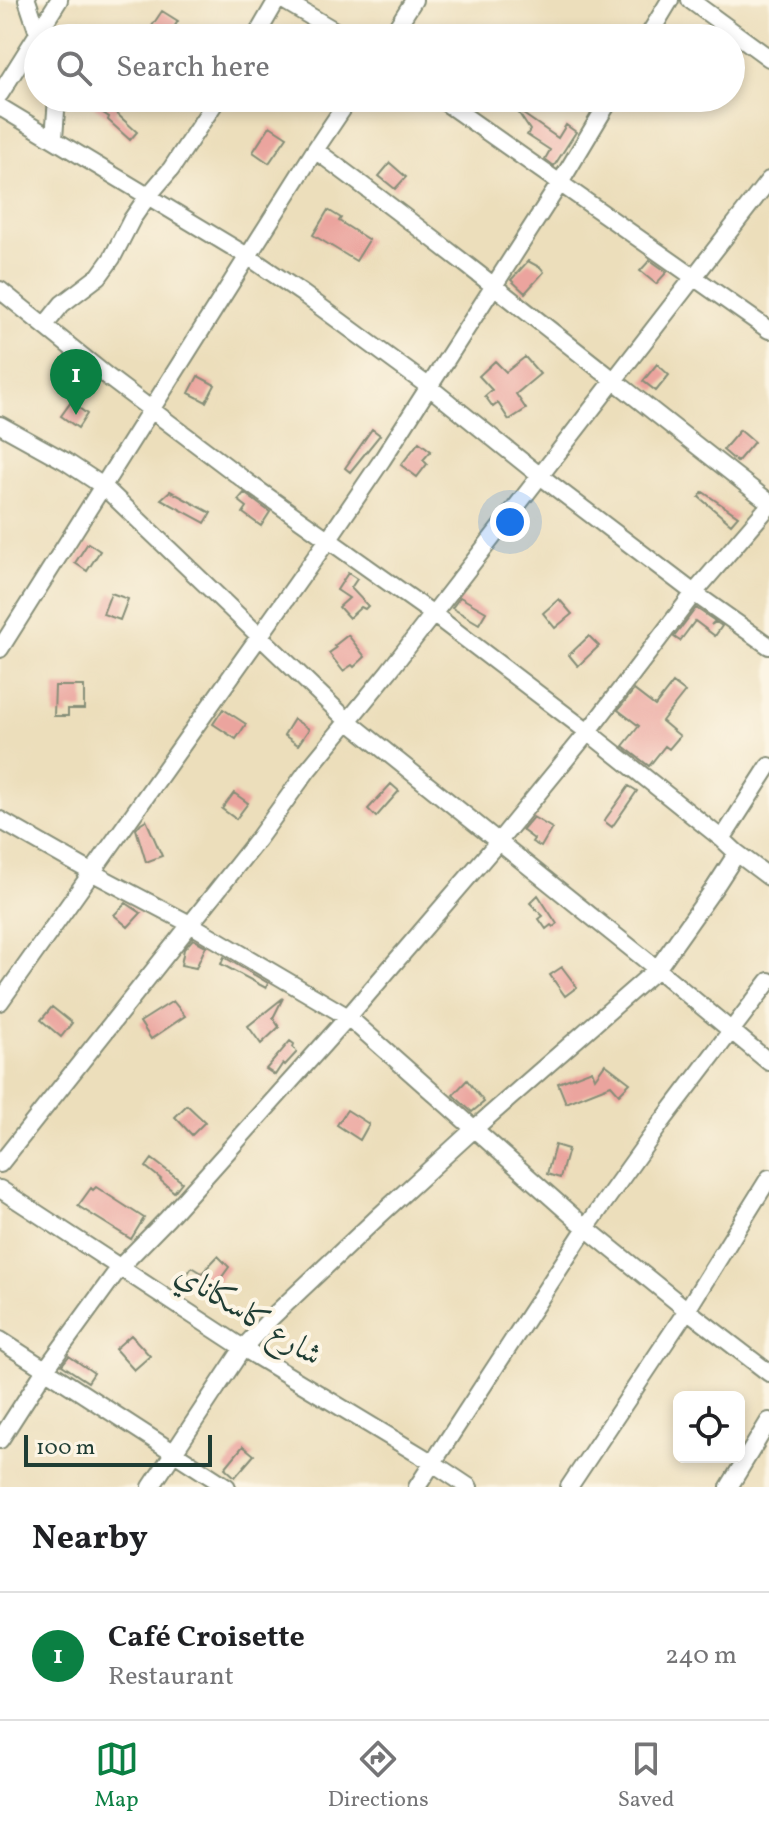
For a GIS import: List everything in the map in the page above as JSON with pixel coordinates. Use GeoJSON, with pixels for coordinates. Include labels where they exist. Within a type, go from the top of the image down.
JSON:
{"type":"FeatureCollection","features":[{"type":"Feature","properties":{"kind":"street"},"geometry":{"type":"LineString","coordinates":[[27,0],[35,24]]}},
{"type":"Feature","properties":{"kind":"street"},"geometry":{"type":"LineString","coordinates":[[45,24],[59,0]]}},
{"type":"Feature","properties":{"kind":"street"},"geometry":{"type":"LineString","coordinates":[[264,24],[280,0],[322,24]]}},
{"type":"Feature","properties":{"kind":"street"},"geometry":{"type":"LineString","coordinates":[[399,24],[414,0]]}},
{"type":"Feature","properties":{"kind":"street"},"geometry":{"type":"LineString","coordinates":[[655,24],[670,0]]}},
{"type":"Feature","properties":{"kind":"street"},"geometry":{"type":"LineString","coordinates":[[690,0],[723,24]]}},
{"type":"Feature","properties":{"kind":"street"},"geometry":{"type":"LineString","coordinates":[[745,40],[769,58]]}},
{"type":"Feature","properties":{"kind":"street"},"geometry":{"type":"LineString","coordinates":[[0,94],[24,57]]}},
{"type":"Feature","properties":{"kind":"street"},"geometry":{"type":"LineString","coordinates":[[0,107],[249,257],[428,386],[539,475],[769,646]]}},
{"type":"Feature","properties":{"kind":"street"},"geometry":{"type":"LineString","coordinates":[[54,138],[56,112]]}},
{"type":"Feature","properties":{"kind":"street"},"geometry":{"type":"LineString","coordinates":[[45,325],[62,304],[99,276],[132,219],[171,169],[209,112]]}},
{"type":"Feature","properties":{"kind":"street"},"geometry":{"type":"LineString","coordinates":[[0,649],[341,112]]}},
{"type":"Feature","properties":{"kind":"street"},"geometry":{"type":"LineString","coordinates":[[459,112],[769,330]]}},
{"type":"Feature","properties":{"kind":"street"},"geometry":{"type":"LineString","coordinates":[[0,1002],[382,460],[603,112]]}},
{"type":"Feature","properties":{"kind":"street"},"geometry":{"type":"LineString","coordinates":[[0,1440],[45,1370],[120,1267],[348,1017],[499,841],[588,732],[694,593],[769,504],[495,285],[315,150]]}},
{"type":"Feature","properties":{"kind":"street"},"geometry":{"type":"LineString","coordinates":[[0,1164],[249,851],[307,771],[381,681],[769,180]]}},
{"type":"Feature","properties":{"kind":"street"},"geometry":{"type":"LineString","coordinates":[[0,290],[152,410],[327,541],[433,614],[588,732],[769,877]]}},
{"type":"Feature","properties":{"kind":"street"},"geometry":{"type":"LineString","coordinates":[[0,425],[103,486],[348,721],[769,1062]]}},
{"type":"Feature","properties":{"kind":"street"},"geometry":{"type":"LineString","coordinates":[[722,839],[769,766]]}},
{"type":"Feature","properties":{"kind":"street"},"geometry":{"type":"LineString","coordinates":[[0,820],[190,924],[348,1017],[586,1228],[769,1373]]}},
{"type":"Feature","properties":{"kind":"street"},"geometry":{"type":"LineString","coordinates":[[151,1487],[243,1348],[368,1226],[657,969],[737,853]]}},
{"type":"Feature","properties":{"kind":"street"},"geometry":{"type":"LineString","coordinates":[[417,1487],[586,1228],[769,981]]}},
{"type":"Feature","properties":{"kind":"street"},"geometry":{"type":"LineString","coordinates":[[569,1487],[687,1310],[769,1178]]}},
{"type":"Feature","properties":{"kind":"street","name":"شارع كاسكاناي"},"geometry":{"type":"LineString","coordinates":[[0,1189],[243,1348],[469,1487]]}},
{"type":"Feature","properties":{"kind":"street"},"geometry":{"type":"LineString","coordinates":[[0,1340],[227,1487]]}},
{"type":"Feature","properties":{"kind":"street"},"geometry":{"type":"LineString","coordinates":[[729,1487],[769,1421]]}},
{"type":"Feature","properties":{"kind":"building"},"geometry":{"type":"Polygon","coordinates":[[[162,11],[178,21],[176,24],[153,24],[162,11]]]}},
{"type":"Feature","properties":{"kind":"building"},"geometry":{"type":"Polygon","coordinates":[[[102,112],[115,112],[137,132],[130,140],[108,120],[109,117],[102,112]]]}},
{"type":"Feature","properties":{"kind":"building"},"geometry":{"type":"Polygon","coordinates":[[[518,112],[558,138],[566,125],[576,132],[554,166],[545,159],[550,150],[527,135],[530,130],[518,112]]]}},
{"type":"Feature","properties":{"kind":"building"},"geometry":{"type":"Polygon","coordinates":[[[270,126],[287,137],[269,163],[253,152],[270,126]]]}},
{"type":"Feature","properties":{"kind":"building"},"geometry":{"type":"Polygon","coordinates":[[[390,163],[406,177],[395,189],[379,176],[390,163]]]}},
{"type":"Feature","properties":{"kind":"building"},"geometry":{"type":"Polygon","coordinates":[[[328,210],[369,240],[356,261],[313,235],[328,210]]]}},
{"type":"Feature","properties":{"kind":"building"},"geometry":{"type":"Polygon","coordinates":[[[650,260],[667,272],[656,284],[640,271],[650,260]]]}},
{"type":"Feature","properties":{"kind":"building"},"geometry":{"type":"Polygon","coordinates":[[[528,261],[544,272],[525,293],[511,280],[528,261]]]}},
{"type":"Feature","properties":{"kind":"building"},"geometry":{"type":"Polygon","coordinates":[[[525,357],[540,374],[516,394],[526,409],[509,420],[498,403],[493,407],[485,396],[492,390],[479,376],[495,361],[506,372],[525,357]]]}},
{"type":"Feature","properties":{"kind":"building"},"geometry":{"type":"Polygon","coordinates":[[[657,364],[669,375],[656,391],[643,381],[657,364]]]}},
{"type":"Feature","properties":{"kind":"building"},"geometry":{"type":"Polygon","coordinates":[[[198,376],[215,385],[206,402],[189,393],[198,376]]]}},
{"type":"Feature","properties":{"kind":"building"},"geometry":{"type":"Polygon","coordinates":[[[71,402],[87,414],[78,428],[61,416],[71,402]]]}},
{"type":"Feature","properties":{"kind":"building"},"geometry":{"type":"Polygon","coordinates":[[[372,429],[380,435],[350,472],[345,468],[372,429]]]}},
{"type":"Feature","properties":{"kind":"building"},"geometry":{"type":"Polygon","coordinates":[[[740,430],[754,442],[737,462],[723,450],[740,430]]]}},
{"type":"Feature","properties":{"kind":"building"},"geometry":{"type":"Polygon","coordinates":[[[419,442],[431,451],[423,460],[427,464],[417,477],[401,465],[419,442]]]}},
{"type":"Feature","properties":{"kind":"building"},"geometry":{"type":"Polygon","coordinates":[[[170,491],[211,513],[205,523],[161,499],[170,491]]]}},
{"type":"Feature","properties":{"kind":"building"},"geometry":{"type":"Polygon","coordinates":[[[703,492],[738,516],[731,524],[699,497],[703,492]]]}},
{"type":"Feature","properties":{"kind":"building"},"geometry":{"type":"Polygon","coordinates":[[[244,493],[270,512],[261,526],[243,513],[247,507],[238,500],[244,493]]]}},
{"type":"Feature","properties":{"kind":"building"},"geometry":{"type":"Polygon","coordinates":[[[88,543],[100,551],[87,571],[75,563],[88,543]]]}},
{"type":"Feature","properties":{"kind":"building"},"geometry":{"type":"Polygon","coordinates":[[[348,573],[357,579],[351,588],[368,606],[365,609],[361,607],[349,618],[339,607],[349,598],[337,590],[348,573]]]}},
{"type":"Feature","properties":{"kind":"building"},"geometry":{"type":"Polygon","coordinates":[[[111,593],[128,599],[120,620],[103,614],[111,593]]]}},
{"type":"Feature","properties":{"kind":"building"},"geometry":{"type":"Polygon","coordinates":[[[460,597],[486,612],[479,624],[452,608],[460,597]]]}},
{"type":"Feature","properties":{"kind":"building"},"geometry":{"type":"Polygon","coordinates":[[[559,599],[572,614],[555,628],[543,613],[559,599]]]}},
{"type":"Feature","properties":{"kind":"building"},"geometry":{"type":"Polygon","coordinates":[[[696,608],[715,621],[711,625],[716,622],[722,626],[715,636],[695,621],[680,641],[674,637],[696,608]]]}},
{"type":"Feature","properties":{"kind":"building"},"geometry":{"type":"Polygon","coordinates":[[[348,635],[365,657],[354,667],[352,665],[343,671],[329,653],[348,635]]]}},
{"type":"Feature","properties":{"kind":"building"},"geometry":{"type":"Polygon","coordinates":[[[589,636],[599,646],[578,666],[569,655],[589,636]]]}},
{"type":"Feature","properties":{"kind":"building"},"geometry":{"type":"Polygon","coordinates":[[[673,683],[685,692],[662,721],[680,736],[669,749],[665,746],[649,766],[623,746],[639,726],[618,710],[634,690],[655,706],[673,683]]]}},
{"type":"Feature","properties":{"kind":"building"},"geometry":{"type":"Polygon","coordinates":[[[55,686],[84,686],[84,709],[68,709],[68,716],[54,716],[55,686]]]}},
{"type":"Feature","properties":{"kind":"building"},"geometry":{"type":"Polygon","coordinates":[[[223,709],[246,724],[236,739],[213,724],[223,709]]]}},
{"type":"Feature","properties":{"kind":"building"},"geometry":{"type":"Polygon","coordinates":[[[294,719],[309,729],[298,745],[284,735],[294,719]]]}},
{"type":"Feature","properties":{"kind":"building"},"geometry":{"type":"Polygon","coordinates":[[[391,784],[399,791],[376,817],[368,809],[391,784]]]}},
{"type":"Feature","properties":{"kind":"building"},"geometry":{"type":"Polygon","coordinates":[[[629,786],[637,791],[612,827],[604,821],[629,786]]]}},
{"type":"Feature","properties":{"kind":"building"},"geometry":{"type":"Polygon","coordinates":[[[234,793],[248,803],[236,819],[222,809],[234,793]]]}},
{"type":"Feature","properties":{"kind":"building"},"geometry":{"type":"Polygon","coordinates":[[[533,817],[552,828],[541,847],[522,830],[533,817]]]}},
{"type":"Feature","properties":{"kind":"building"},"geometry":{"type":"Polygon","coordinates":[[[146,820],[162,856],[146,862],[136,829],[146,820]]]}},
{"type":"Feature","properties":{"kind":"building"},"geometry":{"type":"Polygon","coordinates":[[[538,895],[557,924],[553,927],[551,925],[546,929],[539,919],[543,916],[530,903],[538,895]]]}},
{"type":"Feature","properties":{"kind":"building"},"geometry":{"type":"Polygon","coordinates":[[[126,903],[141,913],[128,927],[114,915],[126,903]]]}},
{"type":"Feature","properties":{"kind":"building"},"geometry":{"type":"Polygon","coordinates":[[[193,939],[206,946],[196,968],[181,965],[184,949],[193,939]]]}},
{"type":"Feature","properties":{"kind":"building"},"geometry":{"type":"Polygon","coordinates":[[[224,957],[268,983],[266,988],[221,964],[224,957]]]}},
{"type":"Feature","properties":{"kind":"building"},"geometry":{"type":"Polygon","coordinates":[[[562,967],[577,987],[565,996],[550,975],[562,967]]]}},
{"type":"Feature","properties":{"kind":"building"},"geometry":{"type":"Polygon","coordinates":[[[283,998],[273,1018],[279,1027],[261,1044],[248,1026],[283,998]]]}},
{"type":"Feature","properties":{"kind":"building"},"geometry":{"type":"Polygon","coordinates":[[[173,1001],[185,1016],[151,1039],[140,1022],[173,1001]]]}},
{"type":"Feature","properties":{"kind":"building"},"geometry":{"type":"Polygon","coordinates":[[[52,1007],[72,1023],[61,1037],[41,1020],[52,1007]]]}},
{"type":"Feature","properties":{"kind":"building"},"geometry":{"type":"Polygon","coordinates":[[[290,1041],[297,1052],[285,1065],[283,1063],[275,1075],[266,1069],[290,1041]]]}},
{"type":"Feature","properties":{"kind":"building"},"geometry":{"type":"Polygon","coordinates":[[[605,1064],[630,1083],[619,1094],[611,1085],[566,1103],[558,1083],[592,1070],[595,1078],[605,1064]]]}},
{"type":"Feature","properties":{"kind":"building"},"geometry":{"type":"Polygon","coordinates":[[[467,1080],[484,1102],[472,1112],[453,1095],[467,1080]]]}},
{"type":"Feature","properties":{"kind":"building"},"geometry":{"type":"Polygon","coordinates":[[[187,1105],[205,1122],[192,1135],[175,1117],[187,1105]]]}},
{"type":"Feature","properties":{"kind":"building"},"geometry":{"type":"Polygon","coordinates":[[[347,1110],[369,1124],[360,1140],[337,1125],[347,1110]]]}},
{"type":"Feature","properties":{"kind":"building"},"geometry":{"type":"Polygon","coordinates":[[[555,1145],[568,1149],[560,1178],[547,1174],[555,1145]]]}},
{"type":"Feature","properties":{"kind":"building"},"geometry":{"type":"Polygon","coordinates":[[[152,1159],[182,1182],[174,1192],[146,1167],[152,1159]]]}},
{"type":"Feature","properties":{"kind":"building"},"geometry":{"type":"Polygon","coordinates":[[[96,1187],[144,1218],[131,1239],[78,1206],[91,1188],[96,1187]]]}},
{"type":"Feature","properties":{"kind":"building"},"geometry":{"type":"Polygon","coordinates":[[[218,1256],[229,1267],[211,1292],[186,1276],[192,1267],[202,1273],[218,1256]]]}},
{"type":"Feature","properties":{"kind":"building"},"geometry":{"type":"Polygon","coordinates":[[[131,1335],[150,1356],[134,1370],[115,1349],[131,1335]]]}},
{"type":"Feature","properties":{"kind":"building"},"geometry":{"type":"Polygon","coordinates":[[[69,1356],[94,1373],[88,1382],[62,1365],[69,1356]]]}},
{"type":"Feature","properties":{"kind":"building"},"geometry":{"type":"Polygon","coordinates":[[[243,1446],[254,1455],[235,1477],[225,1468],[243,1446]]]}},
{"type":"Feature","properties":{"kind":"place","name":"Café Croisette"},"geometry":{"type":"Point","coordinates":[76,415]}}]}
